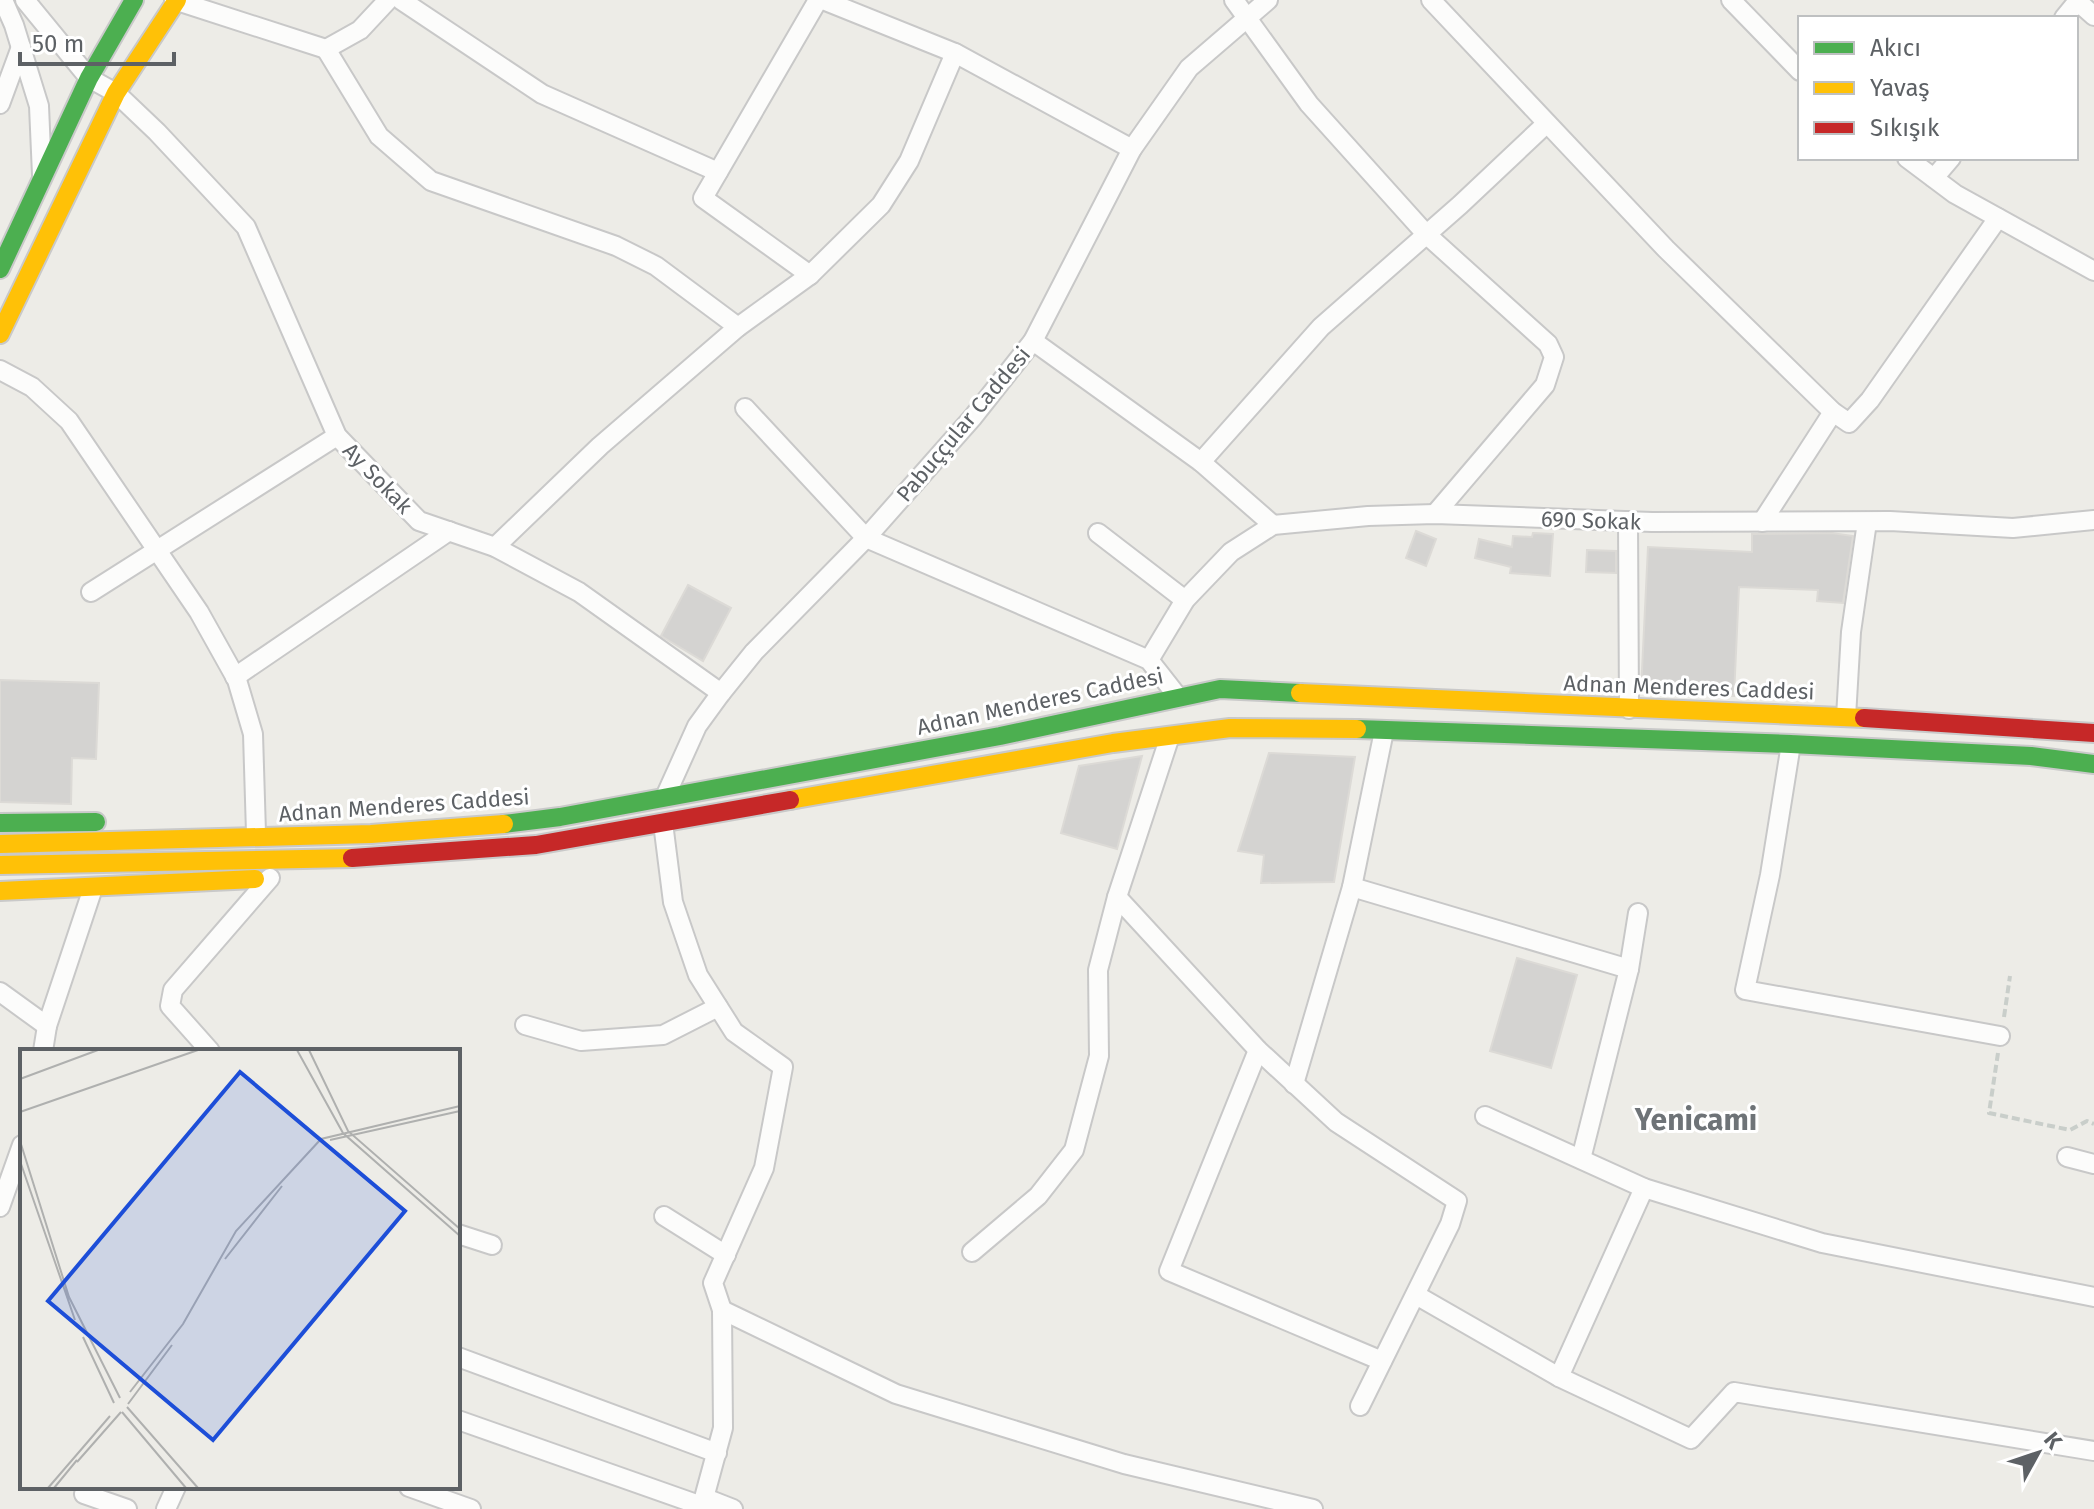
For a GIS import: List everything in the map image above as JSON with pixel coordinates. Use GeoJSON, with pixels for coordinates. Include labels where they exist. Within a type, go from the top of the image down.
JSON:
{"type":"FeatureCollection","features":[{"type":"Feature","properties":{"kind":"main road"},"geometry":{"type":"LineString","coordinates":[[0,269],[89,78],[134,0]]}},
{"type":"Feature","properties":{"kind":"main road"},"geometry":{"type":"LineString","coordinates":[[0,334],[116,93],[175,0]]}},
{"type":"Feature","properties":{"kind":"main road","name":"Adnan Menderes Caddesi"},"geometry":{"type":"LineString","coordinates":[[0,844],[284,837],[482,827],[560,817],[1000,736],[1220,689],[1846,717],[2094,733]]}},
{"type":"Feature","properties":{"kind":"main road"},"geometry":{"type":"LineString","coordinates":[[0,865],[322,860],[536,845],[1082,748],[1230,728],[1791,744],[2031,756],[2089,772]]}},
{"type":"Feature","properties":{"kind":"main road"},"geometry":{"type":"LineString","coordinates":[[0,823],[150,822],[203,825],[284,837]]}},
{"type":"Feature","properties":{"kind":"main road"},"geometry":{"type":"LineString","coordinates":[[0,891],[270,878],[322,860]]}},
{"type":"Feature","properties":{"kind":"street"},"geometry":{"type":"LineString","coordinates":[[3,0],[39,106],[42,179]]}},
{"type":"Feature","properties":{"kind":"street"},"geometry":{"type":"LineString","coordinates":[[25,0],[89,78]]}},
{"type":"Feature","properties":{"kind":"street"},"geometry":{"type":"LineString","coordinates":[[175,0],[326,49],[379,136],[431,181],[616,246],[656,266],[738,327]]}},
{"type":"Feature","properties":{"kind":"street"},"geometry":{"type":"LineString","coordinates":[[326,49],[360,30],[388,0]]}},
{"type":"Feature","properties":{"kind":"street"},"geometry":{"type":"LineString","coordinates":[[401,0],[542,94],[718,172]]}},
{"type":"Feature","properties":{"kind":"street"},"geometry":{"type":"LineString","coordinates":[[810,275],[703,198],[820,0],[955,53],[1132,149]]}},
{"type":"Feature","properties":{"kind":"street"},"geometry":{"type":"LineString","coordinates":[[1234,0],[1309,104],[1426,234],[1548,344],[1554,357],[1545,385],[1435,514]]}},
{"type":"Feature","properties":{"kind":"street","name":"Pabuççular Caddesi"},"geometry":{"type":"LineString","coordinates":[[665,797],[697,726],[754,652],[866,538],[973,417],[1033,341],[1132,149],[1189,68],[1268,0]]}},
{"type":"Feature","properties":{"kind":"street"},"geometry":{"type":"LineString","coordinates":[[1431,0],[1666,249],[1833,412],[1849,423],[1870,400],[1998,218]]}},
{"type":"Feature","properties":{"kind":"street"},"geometry":{"type":"LineString","coordinates":[[1731,0],[1798,69]]}},
{"type":"Feature","properties":{"kind":"street"},"geometry":{"type":"LineString","coordinates":[[2077,1],[2094,16]]}},
{"type":"Feature","properties":{"kind":"street"},"geometry":{"type":"LineString","coordinates":[[0,104],[21,47]]}},
{"type":"Feature","properties":{"kind":"street"},"geometry":{"type":"LineString","coordinates":[[495,547],[600,446],[738,327],[810,275],[881,205],[909,161],[955,53]]}},
{"type":"Feature","properties":{"kind":"street","name":"Ay Sokak"},"geometry":{"type":"LineString","coordinates":[[89,78],[116,93],[246,227],[337,436],[419,521],[495,547],[579,592],[721,693]]}},
{"type":"Feature","properties":{"kind":"street"},"geometry":{"type":"LineString","coordinates":[[1201,462],[1321,327],[1546,124]]}},
{"type":"Feature","properties":{"kind":"street"},"geometry":{"type":"LineString","coordinates":[[1910,160],[1955,194],[2094,271]]}},
{"type":"Feature","properties":{"kind":"street"},"geometry":{"type":"LineString","coordinates":[[1934,178],[1949,160]]}},
{"type":"Feature","properties":{"kind":"street"},"geometry":{"type":"LineString","coordinates":[[1033,341],[1201,462],[1273,525]]}},
{"type":"Feature","properties":{"kind":"street"},"geometry":{"type":"LineString","coordinates":[[0,370],[32,387],[69,421],[199,612],[235,677],[253,734],[256,833]]}},
{"type":"Feature","properties":{"kind":"street"},"geometry":{"type":"LineString","coordinates":[[745,408],[866,538],[1149,660],[1178,697]]}},
{"type":"Feature","properties":{"kind":"street"},"geometry":{"type":"LineString","coordinates":[[1762,522],[1833,412]]}},
{"type":"Feature","properties":{"kind":"street"},"geometry":{"type":"LineString","coordinates":[[91,592],[337,436]]}},
{"type":"Feature","properties":{"kind":"street","name":"690 Sokak"},"geometry":{"type":"LineString","coordinates":[[1149,660],[1185,600],[1231,552],[1273,525],[1368,516],[1435,514],[1628,521],[1867,522],[2013,528],[2094,520]]}},
{"type":"Feature","properties":{"kind":"street"},"geometry":{"type":"LineString","coordinates":[[1628,521],[1629,709]]}},
{"type":"Feature","properties":{"kind":"street"},"geometry":{"type":"LineString","coordinates":[[1846,717],[1851,632],[1867,522]]}},
{"type":"Feature","properties":{"kind":"street"},"geometry":{"type":"LineString","coordinates":[[235,677],[449,531]]}},
{"type":"Feature","properties":{"kind":"street"},"geometry":{"type":"LineString","coordinates":[[1098,533],[1185,600]]}},
{"type":"Feature","properties":{"kind":"street"},"geometry":{"type":"LineString","coordinates":[[1294,1084],[1352,887],[1384,731]]}},
{"type":"Feature","properties":{"kind":"street"},"geometry":{"type":"LineString","coordinates":[[972,1252],[1038,1196],[1074,1150],[1099,1056],[1098,970],[1117,897],[1170,736]]}},
{"type":"Feature","properties":{"kind":"street"},"geometry":{"type":"LineString","coordinates":[[1791,744],[1770,875],[1745,990],[2000,1036]]}},
{"type":"Feature","properties":{"kind":"street"},"geometry":{"type":"LineString","coordinates":[[663,823],[673,902],[698,975],[734,1032],[783,1067],[764,1168],[713,1283],[722,1310],[723,1428],[703,1504]]}},
{"type":"Feature","properties":{"kind":"street"},"geometry":{"type":"LineString","coordinates":[[208,1049],[170,1006],[173,990],[270,878]]}},
{"type":"Feature","properties":{"kind":"street"},"geometry":{"type":"LineString","coordinates":[[1352,887],[1629,969]]}},
{"type":"Feature","properties":{"kind":"street"},"geometry":{"type":"LineString","coordinates":[[43,1049],[47,1026],[93,888]]}},
{"type":"Feature","properties":{"kind":"street"},"geometry":{"type":"LineString","coordinates":[[1117,897],[1258,1050],[1336,1122],[1457,1201],[1450,1224],[1360,1406]]}},
{"type":"Feature","properties":{"kind":"street"},"geometry":{"type":"LineString","coordinates":[[1581,1159],[1629,969],[1638,913]]}},
{"type":"Feature","properties":{"kind":"street"},"geometry":{"type":"LineString","coordinates":[[0,992],[47,1026]]}},
{"type":"Feature","properties":{"kind":"street"},"geometry":{"type":"LineString","coordinates":[[525,1025],[581,1041],[663,1035],[718,1007]]}},
{"type":"Feature","properties":{"kind":"street"},"geometry":{"type":"LineString","coordinates":[[1258,1050],[1169,1271],[1382,1361]]}},
{"type":"Feature","properties":{"kind":"street"},"geometry":{"type":"LineString","coordinates":[[1485,1116],[1644,1188],[1822,1243],[2094,1297]]}},
{"type":"Feature","properties":{"kind":"street"},"geometry":{"type":"LineString","coordinates":[[0,1207],[20,1151]]}},
{"type":"Feature","properties":{"kind":"street"},"geometry":{"type":"LineString","coordinates":[[2067,1157],[2094,1164]]}},
{"type":"Feature","properties":{"kind":"street"},"geometry":{"type":"LineString","coordinates":[[1559,1377],[1644,1188]]}},
{"type":"Feature","properties":{"kind":"street"},"geometry":{"type":"LineString","coordinates":[[664,1216],[726,1255]]}},
{"type":"Feature","properties":{"kind":"street"},"geometry":{"type":"LineString","coordinates":[[460,1235],[492,1245]]}},
{"type":"Feature","properties":{"kind":"street"},"geometry":{"type":"LineString","coordinates":[[1416,1295],[1559,1377],[1691,1439],[1734,1392],[2094,1451]]}},
{"type":"Feature","properties":{"kind":"street"},"geometry":{"type":"LineString","coordinates":[[722,1310],[896,1394],[1124,1464],[1313,1509]]}},
{"type":"Feature","properties":{"kind":"street"},"geometry":{"type":"LineString","coordinates":[[460,1358],[717,1453]]}},
{"type":"Feature","properties":{"kind":"street"},"geometry":{"type":"LineString","coordinates":[[460,1421],[703,1504],[733,1509]]}},
{"type":"Feature","properties":{"kind":"street"},"geometry":{"type":"LineString","coordinates":[[166,1509],[175,1489]]}},
{"type":"Feature","properties":{"kind":"street"},"geometry":{"type":"LineString","coordinates":[[415,1489],[471,1509]]}},
{"type":"Feature","properties":{"kind":"street"},"geometry":{"type":"LineString","coordinates":[[83,1497],[127,1509]]}},
{"type":"Feature","properties":{"kind":"path"},"geometry":{"type":"LineString","coordinates":[[2010,976],[1989,1113],[2070,1130],[2087,1121],[2094,1124]]}},
{"type":"Feature","properties":{"kind":"building"},"geometry":{"type":"Polygon","coordinates":[[[1416,531],[1436,539],[1426,566],[1406,558],[1416,531]]]}},
{"type":"Feature","properties":{"kind":"building"},"geometry":{"type":"Polygon","coordinates":[[[1533,533],[1553,534],[1550,576],[1510,573],[1511,567],[1475,558],[1479,539],[1512,547],[1513,536],[1532,537],[1533,533]]]}},
{"type":"Feature","properties":{"kind":"building"},"geometry":{"type":"Polygon","coordinates":[[[1832,533],[1853,536],[1843,603],[1817,601],[1818,590],[1739,587],[1734,696],[1641,691],[1648,547],[1752,552],[1752,534],[1832,533]]]}},
{"type":"Feature","properties":{"kind":"building"},"geometry":{"type":"Polygon","coordinates":[[[1587,550],[1616,551],[1616,573],[1586,572],[1587,550]]]}},
{"type":"Feature","properties":{"kind":"building"},"geometry":{"type":"Polygon","coordinates":[[[688,585],[731,608],[703,661],[661,636],[688,585]]]}},
{"type":"Feature","properties":{"kind":"building"},"geometry":{"type":"Polygon","coordinates":[[[0,680],[99,683],[96,759],[72,758],[71,804],[0,802],[0,680]]]}},
{"type":"Feature","properties":{"kind":"building"},"geometry":{"type":"Polygon","coordinates":[[[1269,753],[1355,757],[1334,882],[1261,883],[1264,855],[1238,851],[1269,753]]]}},
{"type":"Feature","properties":{"kind":"building"},"geometry":{"type":"Polygon","coordinates":[[[1142,756],[1117,849],[1061,833],[1079,766],[1142,756]]]}},
{"type":"Feature","properties":{"kind":"building"},"geometry":{"type":"Polygon","coordinates":[[[1517,958],[1577,975],[1551,1068],[1490,1051],[1517,958]]]}},
{"type":"Feature","properties":{"kind":"traffic: fast"},"geometry":{"type":"LineString","coordinates":[[0,269],[89,78],[134,0]]}},
{"type":"Feature","properties":{"kind":"traffic: fast"},"geometry":{"type":"LineString","coordinates":[[504,824],[560,817],[1000,736],[1220,689],[1300,693]]}},
{"type":"Feature","properties":{"kind":"traffic: fast"},"geometry":{"type":"LineString","coordinates":[[1357,729],[1791,744],[2031,756],[2094,764]]}},
{"type":"Feature","properties":{"kind":"traffic: fast"},"geometry":{"type":"LineString","coordinates":[[0,823],[96,822]]}},
{"type":"Feature","properties":{"kind":"traffic: slow"},"geometry":{"type":"LineString","coordinates":[[0,334],[116,93],[177,0]]}},
{"type":"Feature","properties":{"kind":"traffic: slow"},"geometry":{"type":"LineString","coordinates":[[1300,693],[1864,718]]}},
{"type":"Feature","properties":{"kind":"traffic: slow"},"geometry":{"type":"LineString","coordinates":[[790,800],[1113,743],[1230,728],[1357,729]]}},
{"type":"Feature","properties":{"kind":"traffic: slow"},"geometry":{"type":"LineString","coordinates":[[0,844],[371,834],[504,824]]}},
{"type":"Feature","properties":{"kind":"traffic: slow"},"geometry":{"type":"LineString","coordinates":[[0,865],[352,858]]}},
{"type":"Feature","properties":{"kind":"traffic: slow"},"geometry":{"type":"LineString","coordinates":[[0,891],[255,879]]}},
{"type":"Feature","properties":{"kind":"traffic: jam"},"geometry":{"type":"LineString","coordinates":[[1864,718],[2094,733]]}},
{"type":"Feature","properties":{"kind":"traffic: jam"},"geometry":{"type":"LineString","coordinates":[[352,858],[536,845],[790,800]]}},
{"type":"Feature","properties":{"kind":"district","name":"Yenicami"},"geometry":{"type":"Point","coordinates":[1696,1120]}}]}
